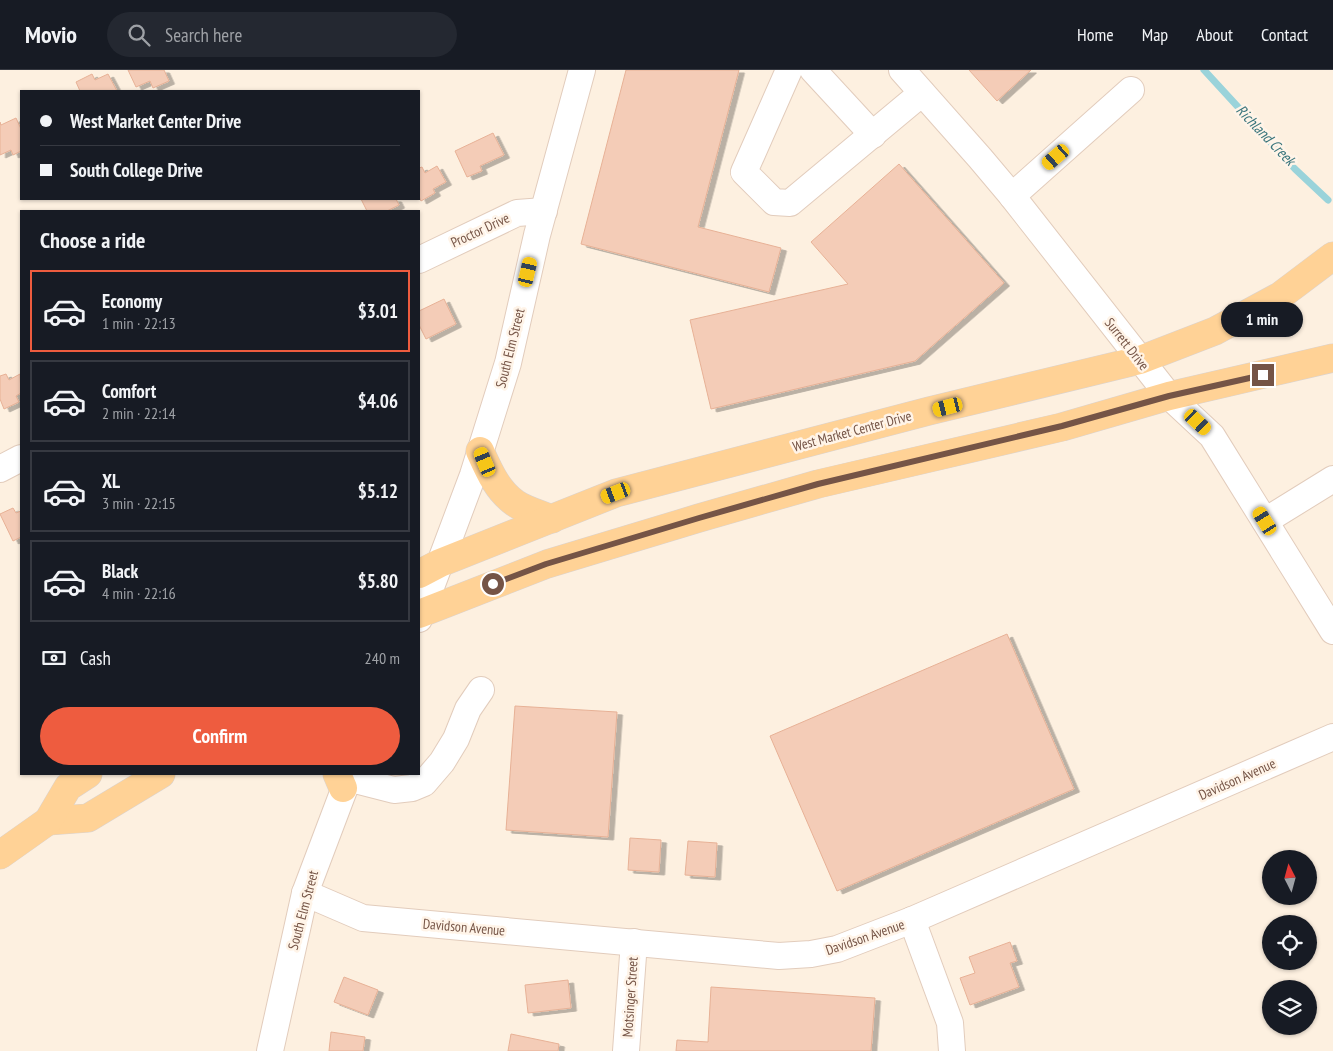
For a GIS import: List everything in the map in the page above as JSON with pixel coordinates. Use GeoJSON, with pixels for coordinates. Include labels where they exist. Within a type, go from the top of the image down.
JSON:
{"type":"FeatureCollection","features":[{"type":"Feature","properties":{"kind":"main road","name":"West Market Center Drive"},"geometry":{"type":"LineString","coordinates":[[429,569],[616,493],[929,411],[1140,360],[1214,331],[1280,296],[1333,256]]}},
{"type":"Feature","properties":{"kind":"main road"},"geometry":{"type":"LineString","coordinates":[[420,615],[546,564],[818,484],[1062,426],[1169,396],[1333,358]]}},
{"type":"Feature","properties":{"kind":"main road"},"geometry":{"type":"LineString","coordinates":[[480,450],[490,473],[500,489],[516,504],[552,519]]}},
{"type":"Feature","properties":{"kind":"main road"},"geometry":{"type":"LineString","coordinates":[[0,855],[48,821],[68,787],[86,775]]}},
{"type":"Feature","properties":{"kind":"main road"},"geometry":{"type":"LineString","coordinates":[[48,821],[88,818],[159,775]]}},
{"type":"Feature","properties":{"kind":"street","name":"South Elm Street"},"geometry":{"type":"LineString","coordinates":[[420,615],[429,569],[480,450],[508,363],[537,235],[582,70]]}},
{"type":"Feature","properties":{"kind":"street"},"geometry":{"type":"LineString","coordinates":[[789,70],[744,172],[774,202],[790,203],[922,93]]}},
{"type":"Feature","properties":{"kind":"street"},"geometry":{"type":"LineString","coordinates":[[813,70],[873,134]]}},
{"type":"Feature","properties":{"kind":"street","name":"Surrett Drive"},"geometry":{"type":"LineString","coordinates":[[902,70],[1012,196],[1169,396],[1212,436],[1333,631]]}},
{"type":"Feature","properties":{"kind":"street"},"geometry":{"type":"LineString","coordinates":[[1012,196],[1131,90]]}},
{"type":"Feature","properties":{"kind":"street","name":"Proctor Drive"},"geometry":{"type":"LineString","coordinates":[[420,260],[517,213],[544,211]]}},
{"type":"Feature","properties":{"kind":"street"},"geometry":{"type":"LineString","coordinates":[[0,468],[20,458]]}},
{"type":"Feature","properties":{"kind":"street"},"geometry":{"type":"LineString","coordinates":[[1265,521],[1333,479]]}},
{"type":"Feature","properties":{"kind":"street"},"geometry":{"type":"LineString","coordinates":[[344,778],[394,790],[412,788],[424,783],[442,762],[456,739],[468,709],[481,690]]}},
{"type":"Feature","properties":{"kind":"street","name":"Davidson Avenue"},"geometry":{"type":"LineString","coordinates":[[305,893],[363,918],[779,956],[811,954],[837,949],[912,920],[1333,737]]}},
{"type":"Feature","properties":{"kind":"street","name":"South Elm Street"},"geometry":{"type":"LineString","coordinates":[[270,1051],[305,893],[344,778]]}},
{"type":"Feature","properties":{"kind":"street"},"geometry":{"type":"LineString","coordinates":[[912,920],[950,1023],[952,1051]]}},
{"type":"Feature","properties":{"kind":"street","name":"Motsinger Street"},"geometry":{"type":"LineString","coordinates":[[626,1051],[634,942]]}},
{"type":"Feature","properties":{"kind":"building"},"geometry":{"type":"Polygon","coordinates":[[[128,70],[164,70],[169,81],[153,88],[150,81],[136,87],[128,70]]]}},
{"type":"Feature","properties":{"kind":"building"},"geometry":{"type":"Polygon","coordinates":[[[626,70],[739,70],[698,227],[781,248],[769,292],[581,244],[626,70]]]}},
{"type":"Feature","properties":{"kind":"building"},"geometry":{"type":"Polygon","coordinates":[[[969,70],[1031,70],[997,101],[969,70]]]}},
{"type":"Feature","properties":{"kind":"building"},"geometry":{"type":"Polygon","coordinates":[[[92,74],[95,80],[108,74],[116,90],[80,90],[76,82],[92,74]]]}},
{"type":"Feature","properties":{"kind":"building"},"geometry":{"type":"Polygon","coordinates":[[[16,118],[20,127],[20,152],[13,155],[11,150],[0,155],[0,122],[1,125],[16,118]]]}},
{"type":"Feature","properties":{"kind":"building"},"geometry":{"type":"Polygon","coordinates":[[[493,133],[504,155],[480,166],[482,171],[467,177],[455,151],[493,133]]]}},
{"type":"Feature","properties":{"kind":"building"},"geometry":{"type":"Polygon","coordinates":[[[899,164],[1004,283],[915,361],[711,409],[690,320],[848,284],[811,242],[899,164]]]}},
{"type":"Feature","properties":{"kind":"building"},"geometry":{"type":"Polygon","coordinates":[[[437,166],[446,182],[433,189],[435,193],[421,201],[420,168],[422,167],[425,173],[437,166]]]}},
{"type":"Feature","properties":{"kind":"building"},"geometry":{"type":"Polygon","coordinates":[[[362,200],[396,200],[399,205],[389,210],[366,210],[362,200]]]}},
{"type":"Feature","properties":{"kind":"building"},"geometry":{"type":"Polygon","coordinates":[[[444,299],[456,324],[426,339],[420,327],[420,311],[444,299]]]}},
{"type":"Feature","properties":{"kind":"building"},"geometry":{"type":"Polygon","coordinates":[[[6,374],[9,380],[20,374],[20,394],[16,396],[19,402],[4,409],[0,399],[0,376],[6,374]]]}},
{"type":"Feature","properties":{"kind":"building"},"geometry":{"type":"Polygon","coordinates":[[[13,508],[16,513],[20,511],[20,538],[13,541],[0,514],[13,508]]]}},
{"type":"Feature","properties":{"kind":"building"},"geometry":{"type":"Polygon","coordinates":[[[1007,634],[1074,789],[837,891],[770,736],[1007,634]]]}},
{"type":"Feature","properties":{"kind":"building"},"geometry":{"type":"Polygon","coordinates":[[[515,706],[617,712],[608,837],[506,830],[515,706]]]}},
{"type":"Feature","properties":{"kind":"building"},"geometry":{"type":"Polygon","coordinates":[[[630,838],[661,840],[659,872],[628,870],[630,838]]]}},
{"type":"Feature","properties":{"kind":"building"},"geometry":{"type":"Polygon","coordinates":[[[688,841],[717,843],[715,877],[685,875],[688,841]]]}},
{"type":"Feature","properties":{"kind":"building"},"geometry":{"type":"Polygon","coordinates":[[[1010,942],[1017,961],[1010,963],[1019,987],[970,1005],[960,978],[975,973],[969,957],[1010,942]]]}},
{"type":"Feature","properties":{"kind":"building"},"geometry":{"type":"Polygon","coordinates":[[[344,977],[378,990],[368,1015],[334,1002],[344,977]]]}},
{"type":"Feature","properties":{"kind":"building"},"geometry":{"type":"Polygon","coordinates":[[[568,980],[571,1008],[528,1013],[525,985],[568,980]]]}},
{"type":"Feature","properties":{"kind":"building"},"geometry":{"type":"Polygon","coordinates":[[[711,987],[875,998],[871,1051],[676,1051],[677,1040],[708,1042],[711,987]]]}},
{"type":"Feature","properties":{"kind":"building"},"geometry":{"type":"Polygon","coordinates":[[[331,1032],[365,1037],[363,1051],[329,1051],[331,1032]]]}},
{"type":"Feature","properties":{"kind":"building"},"geometry":{"type":"Polygon","coordinates":[[[511,1034],[559,1044],[558,1051],[508,1051],[511,1034]]]}},
{"type":"Feature","properties":{"kind":"waterway","name":"Richland Creek"},"geometry":{"type":"LineString","coordinates":[[1204,70],[1295,169],[1328,200]]}},
{"type":"Feature","properties":{"kind":"route"},"geometry":{"type":"LineString","coordinates":[[493,584],[546,564],[818,484],[1062,426],[1169,396],[1263,375]]}}]}
